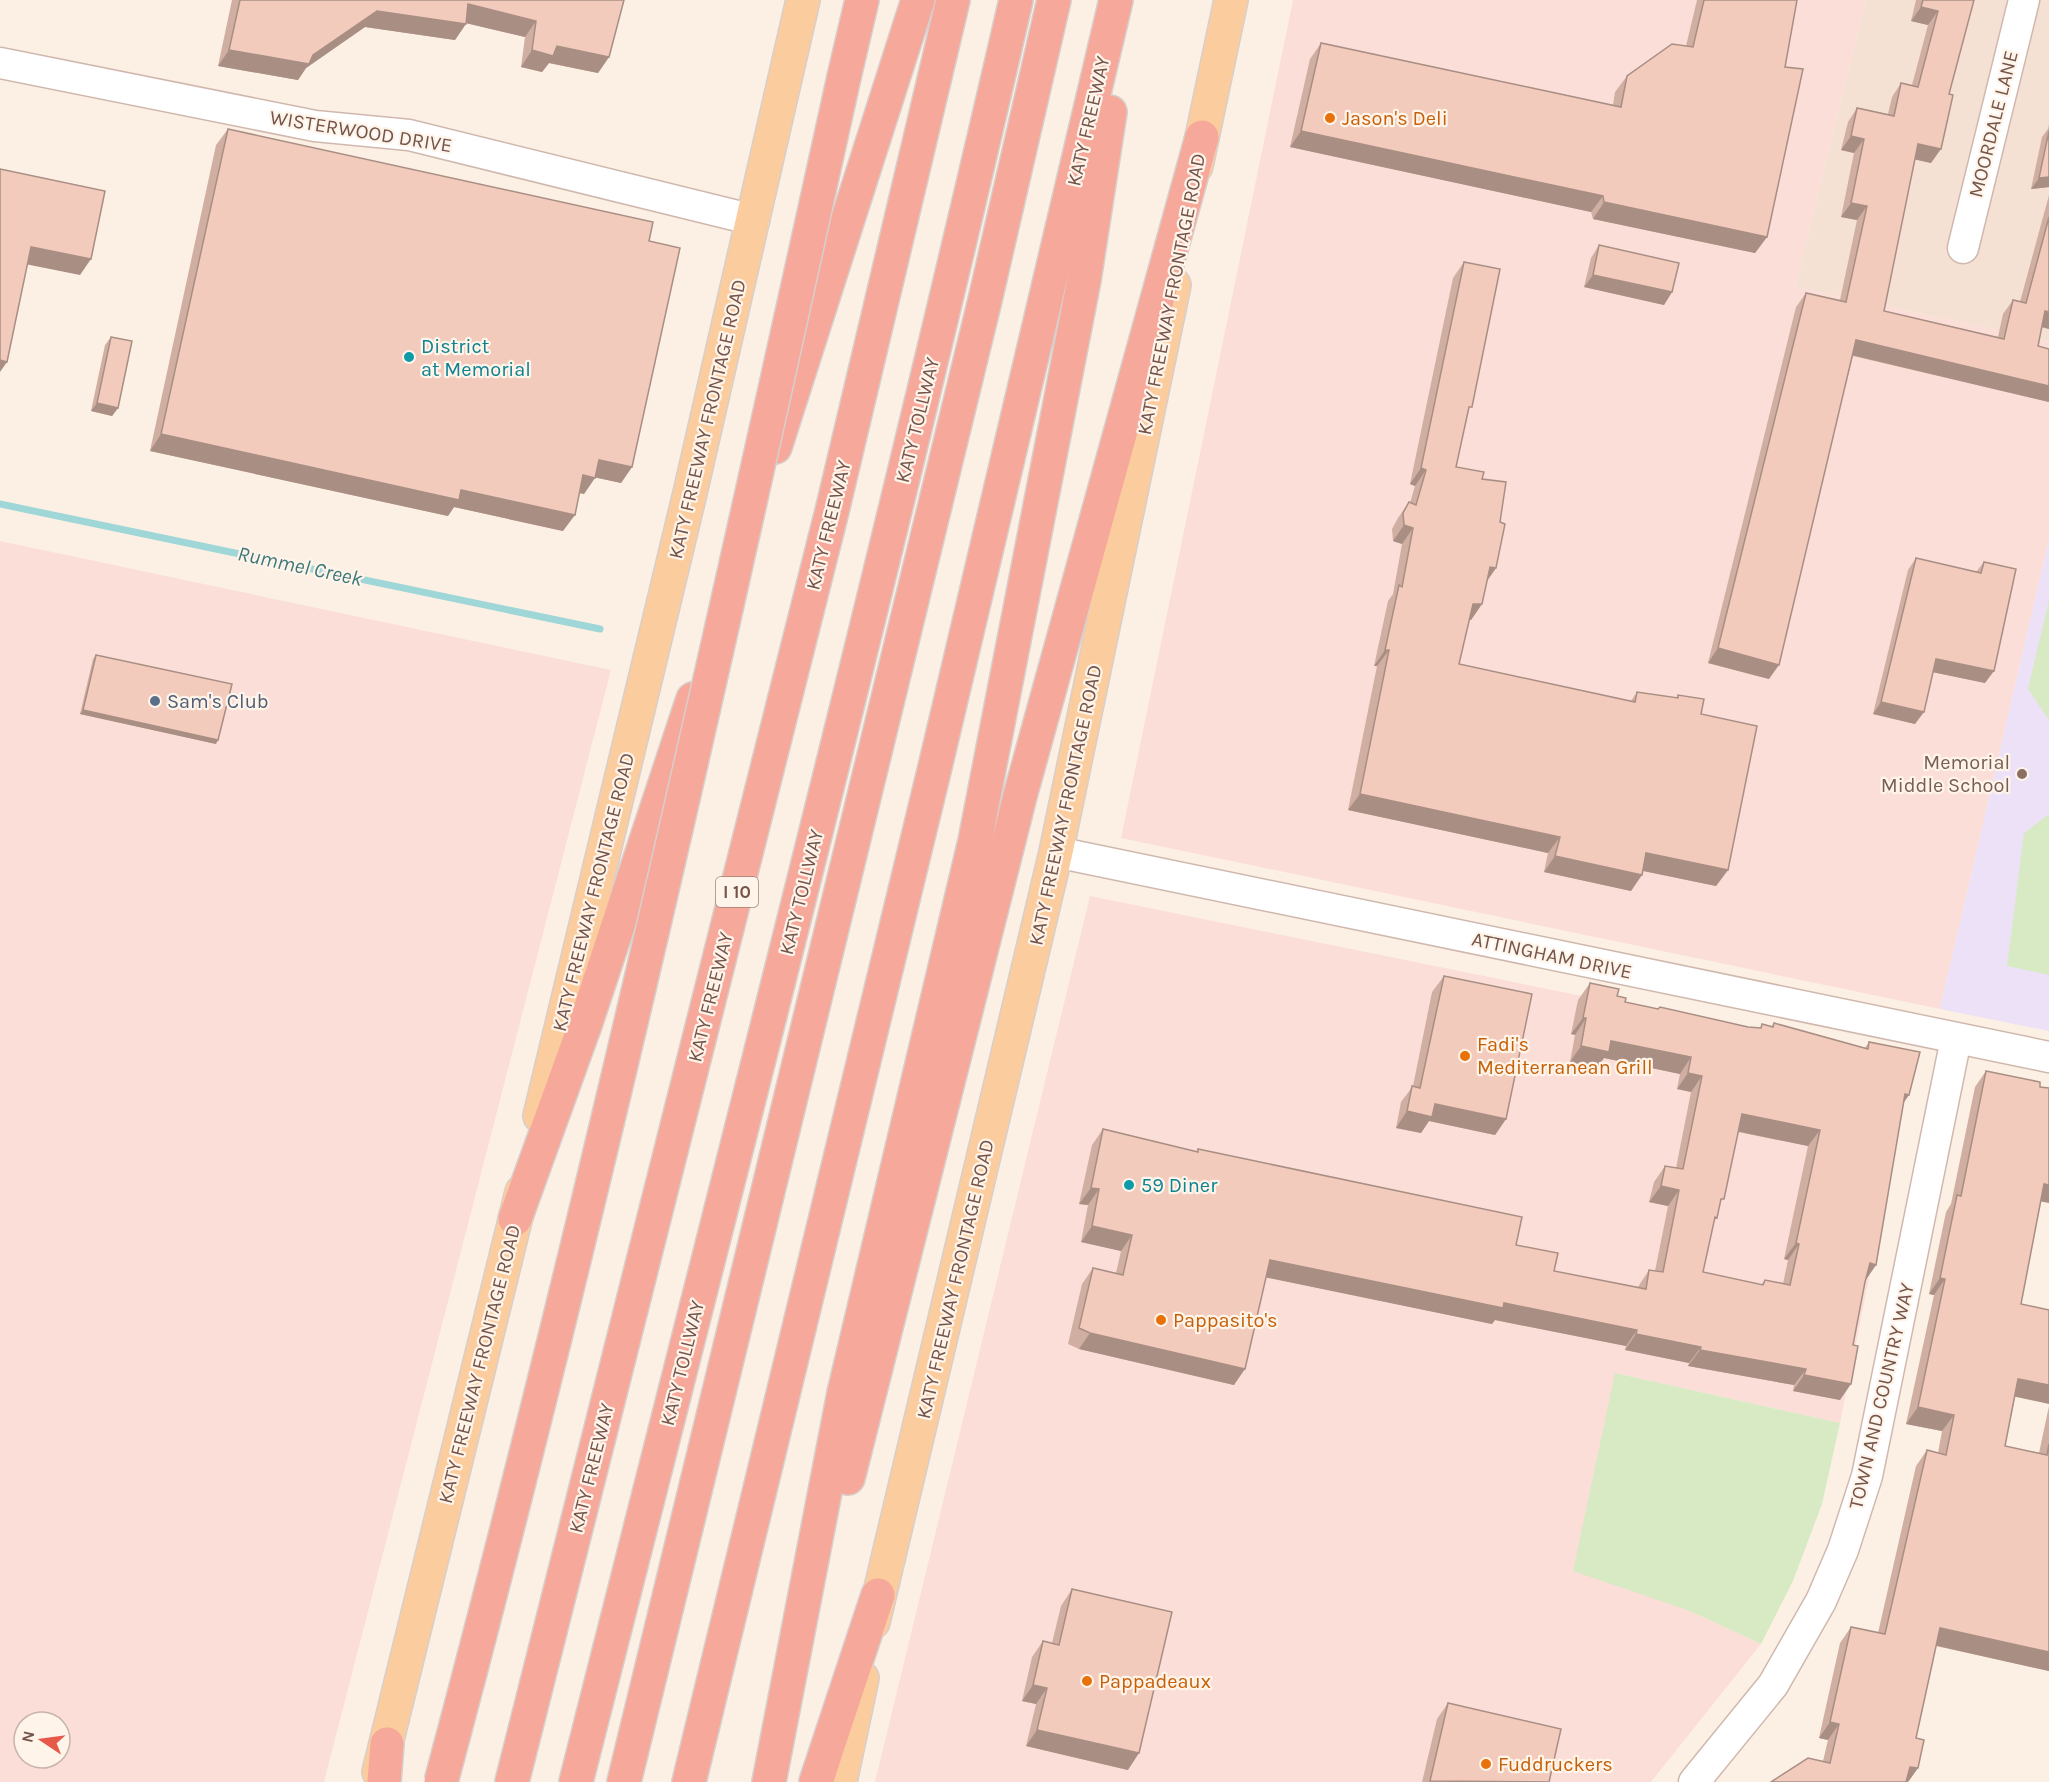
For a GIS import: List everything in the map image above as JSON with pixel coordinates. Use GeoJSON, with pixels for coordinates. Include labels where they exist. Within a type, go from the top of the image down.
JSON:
{"type":"FeatureCollection","features":[{"type":"Feature","properties":{"kind":"highway"},"geometry":{"type":"LineString","coordinates":[[441,1782],[524,1465],[641,987],[861,0]]}},
{"type":"Feature","properties":{"kind":"highway"},"geometry":{"type":"LineString","coordinates":[[515,1219],[585,1025],[658,807],[918,0]]}},
{"type":"Feature","properties":{"kind":"highway","name":"KATY FREEWAY"},"geometry":{"type":"LineString","coordinates":[[512,1782],[831,518],[953,0]]}},
{"type":"Feature","properties":{"kind":"highway","name":"KATY TOLLWAY"},"geometry":{"type":"LineString","coordinates":[[576,1782],[835,757],[947,300],[1016,0]]}},
{"type":"Feature","properties":{"kind":"highway","name":"KATY TOLLWAY"},"geometry":{"type":"LineString","coordinates":[[624,1782],[985,300],[1054,0]]}},
{"type":"Feature","properties":{"kind":"highway","name":"KATY FREEWAY"},"geometry":{"type":"LineString","coordinates":[[689,1782],[935,767],[1116,0]]}},
{"type":"Feature","properties":{"kind":"highway"},"geometry":{"type":"LineString","coordinates":[[836,1487],[844,1393],[975,841],[1084,280],[1127,0]]}},
{"type":"Feature","properties":{"kind":"highway"},"geometry":{"type":"LineString","coordinates":[[770,1782],[836,1487],[1020,796],[1202,137]]}},
{"type":"Feature","properties":{"kind":"highway"},"geometry":{"type":"LineString","coordinates":[[816,1782],[879,1596]]}},
{"type":"Feature","properties":{"kind":"highway"},"geometry":{"type":"LineString","coordinates":[[384,1782],[387,1744]]}},
{"type":"Feature","properties":{"kind":"main road","name":"KATY FREEWAY FRONTAGE ROAD"},"geometry":{"type":"LineString","coordinates":[[377,1782],[515,1219],[754,220],[803,0]]}},
{"type":"Feature","properties":{"kind":"main road","name":"KATY FREEWAY FRONTAGE ROAD"},"geometry":{"type":"LineString","coordinates":[[840,1782],[879,1596],[1056,852],[1160,365],[1202,137],[1231,0]]}},
{"type":"Feature","properties":{"kind":"street","name":"MOORDALE LANE"},"geometry":{"type":"LineString","coordinates":[[1963,248],[2024,0]]}},
{"type":"Feature","properties":{"kind":"street","name":"WISTERWOOD DRIVE"},"geometry":{"type":"LineString","coordinates":[[0,63],[315,126],[409,135],[754,220]]}},
{"type":"Feature","properties":{"kind":"street","name":"ATTINGHAM DRIVE"},"geometry":{"type":"LineString","coordinates":[[1056,852],[2049,1057]]}},
{"type":"Feature","properties":{"kind":"street","name":"TOWN AND COUNTRY WAY"},"geometry":{"type":"LineString","coordinates":[[1694,1782],[1773,1684],[1821,1601],[1843,1550],[1872,1453],[1956,1039]]}},
{"type":"Feature","properties":{"kind":"shaded area"},"geometry":{"type":"Polygon","coordinates":[[[1293,0],[1866,0],[1795,287],[2049,341],[2049,539],[1940,1009],[1121,838],[1293,0]]]}},
{"type":"Feature","properties":{"kind":"shaded area"},"geometry":{"type":"Polygon","coordinates":[[[1866,0],[2049,0],[2049,341],[1795,287],[1866,0]]]}},
{"type":"Feature","properties":{"kind":"shaded area","name":"Memorial Middle School"},"geometry":{"type":"Polygon","coordinates":[[[2049,539],[2049,1031],[1940,1009],[2049,539]]]}},
{"type":"Feature","properties":{"kind":"shaded area"},"geometry":{"type":"Polygon","coordinates":[[[0,541],[611,670],[324,1782],[0,1782],[0,541]]]}},
{"type":"Feature","properties":{"kind":"shaded area"},"geometry":{"type":"Polygon","coordinates":[[[1090,896],[1912,1063],[1840,1423],[1615,1373],[1690,1611],[1761,1644],[1651,1782],[875,1782],[1090,896]]]}},
{"type":"Feature","properties":{"kind":"green space"},"geometry":{"type":"Polygon","coordinates":[[[2049,600],[2049,720],[2028,689],[2049,600]]]}},
{"type":"Feature","properties":{"kind":"green space"},"geometry":{"type":"Polygon","coordinates":[[[2049,814],[2049,975],[2007,966],[2024,833],[2049,814]]]}},
{"type":"Feature","properties":{"kind":"green space"},"geometry":{"type":"Polygon","coordinates":[[[1615,1373],[1840,1423],[1822,1504],[1793,1581],[1761,1644],[1690,1611],[1573,1571],[1615,1373]]]}},
{"type":"Feature","properties":{"kind":"building"},"geometry":{"type":"Polygon","coordinates":[[[240,0],[624,0],[609,57],[557,46],[553,56],[532,50],[536,21],[468,4],[466,24],[377,11],[313,55],[309,64],[229,50],[240,0]]]}},
{"type":"Feature","properties":{"kind":"building"},"geometry":{"type":"Polygon","coordinates":[[[1704,0],[1797,0],[1785,67],[1803,69],[1767,237],[1604,202],[1603,196],[1301,131],[1321,43],[1621,107],[1627,76],[1672,44],[1693,47],[1704,0]]]}},
{"type":"Feature","properties":{"kind":"building"},"geometry":{"type":"Polygon","coordinates":[[[1923,0],[1974,0],[1949,94],[1953,95],[1941,149],[1918,144],[1884,311],[2004,339],[2013,300],[2026,303],[2049,217],[2049,312],[2045,311],[2038,346],[2049,349],[2049,386],[1856,340],[1779,665],[1718,648],[1806,293],[1846,302],[1867,206],[1851,203],[1864,139],[1851,136],[1857,108],[1894,116],[1901,83],[1918,87],[1938,11],[1921,7],[1923,0]]]}},
{"type":"Feature","properties":{"kind":"building","name":"District at Memorial"},"geometry":{"type":"Polygon","coordinates":[[[228,129],[653,222],[649,241],[680,248],[632,467],[599,460],[595,478],[583,475],[575,515],[461,490],[459,500],[161,434],[228,129]]]}},
{"type":"Feature","properties":{"kind":"building"},"geometry":{"type":"Polygon","coordinates":[[[2049,131],[2049,177],[2039,178],[2049,131]]]}},
{"type":"Feature","properties":{"kind":"building"},"geometry":{"type":"Polygon","coordinates":[[[0,169],[105,191],[91,259],[31,247],[7,362],[0,360],[0,169]]]}},
{"type":"Feature","properties":{"kind":"building"},"geometry":{"type":"Polygon","coordinates":[[[1599,245],[1679,263],[1672,292],[1593,275],[1599,245]]]}},
{"type":"Feature","properties":{"kind":"building"},"geometry":{"type":"Polygon","coordinates":[[[1464,262],[1500,269],[1472,407],[1469,407],[1456,467],[1484,472],[1482,479],[1506,482],[1500,522],[1505,524],[1496,568],[1490,567],[1482,604],[1473,604],[1459,664],[1635,702],[1637,692],[1704,699],[1701,714],[1757,726],[1728,870],[1646,853],[1642,875],[1555,856],[1560,837],[1360,794],[1389,650],[1385,650],[1399,585],[1402,587],[1413,528],[1404,525],[1403,513],[1409,502],[1416,505],[1426,470],[1421,468],[1464,262]]]}},
{"type":"Feature","properties":{"kind":"building"},"geometry":{"type":"Polygon","coordinates":[[[111,337],[132,341],[118,408],[97,403],[111,337]]]}},
{"type":"Feature","properties":{"kind":"building"},"geometry":{"type":"Polygon","coordinates":[[[1916,558],[1981,573],[1984,562],[2016,569],[1994,671],[1936,659],[1924,712],[1881,702],[1916,558]]]}},
{"type":"Feature","properties":{"kind":"building","name":"Sam's Club"},"geometry":{"type":"Polygon","coordinates":[[[96,655],[232,684],[218,740],[83,710],[96,655]]]}},
{"type":"Feature","properties":{"kind":"building","name":"Fadi's Mediterranean Grill"},"geometry":{"type":"Polygon","coordinates":[[[1444,976],[1532,994],[1506,1119],[1435,1104],[1432,1117],[1407,1111],[1412,1086],[1420,1088],[1444,976]]]}},
{"type":"Feature","properties":{"kind":"building"},"geometry":{"type":"Polygon","coordinates":[[[1590,983],[1619,989],[1617,996],[1626,998],[1625,1002],[1658,1009],[1660,1007],[1748,1027],[1761,1028],[1762,1024],[1773,1027],[1774,1023],[1868,1049],[1869,1042],[1920,1052],[1909,1095],[1905,1094],[1876,1265],[1870,1263],[1865,1282],[1853,1345],[1858,1346],[1851,1384],[1804,1375],[1806,1369],[1700,1350],[1701,1347],[1636,1334],[1637,1330],[1504,1303],[1503,1308],[1270,1260],[1245,1369],[1090,1333],[1079,1328],[1093,1268],[1123,1275],[1132,1235],[1092,1226],[1099,1189],[1091,1188],[1103,1129],[1198,1152],[1198,1149],[1522,1217],[1516,1245],[1558,1253],[1554,1271],[1646,1289],[1649,1270],[1663,1272],[1679,1190],[1661,1186],[1665,1166],[1683,1169],[1702,1076],[1688,1073],[1691,1057],[1611,1041],[1609,1052],[1581,1046],[1586,1018],[1583,1018],[1590,983]],[[1742,1114],[1724,1199],[1721,1199],[1717,1218],[1715,1217],[1703,1272],[1763,1285],[1765,1280],[1790,1285],[1799,1244],[1796,1243],[1820,1130],[1742,1114]]]}},
{"type":"Feature","properties":{"kind":"building"},"geometry":{"type":"Polygon","coordinates":[[[1986,1071],[2040,1082],[2040,1087],[2049,1088],[2049,1185],[2044,1184],[2021,1304],[2049,1310],[2049,1385],[2018,1379],[2005,1446],[2047,1455],[2049,1444],[2049,1652],[1940,1628],[1916,1738],[1924,1740],[1918,1768],[1910,1767],[1906,1782],[1771,1782],[1808,1758],[1830,1763],[1839,1724],[1830,1722],[1851,1627],[1885,1634],[1927,1450],[1946,1455],[1954,1415],[1918,1407],[1945,1279],[1940,1278],[1957,1195],[1961,1196],[1986,1071]]]}},
{"type":"Feature","properties":{"kind":"building","name":"Pappadeaux"},"geometry":{"type":"Polygon","coordinates":[[[1072,1589],[1172,1612],[1139,1753],[1037,1730],[1047,1688],[1033,1685],[1043,1641],[1059,1645],[1072,1589]]]}},
{"type":"Feature","properties":{"kind":"building","name":"Fuddruckers"},"geometry":{"type":"Polygon","coordinates":[[[1448,1703],[1561,1729],[1549,1782],[1430,1781],[1448,1703]]]}},
{"type":"Feature","properties":{"kind":"waterway","name":"Rummel Creek"},"geometry":{"type":"LineString","coordinates":[[0,504],[600,629]]}},
{"type":"Feature","properties":{"kind":"place","name":"Jason's Deli"},"geometry":{"type":"Point","coordinates":[1330,118]}},
{"type":"Feature","properties":{"kind":"place","name":"District at Memorial"},"geometry":{"type":"Point","coordinates":[409,357]}},
{"type":"Feature","properties":{"kind":"place","name":"Sam's Club"},"geometry":{"type":"Point","coordinates":[155,701]}},
{"type":"Feature","properties":{"kind":"place","name":"Memorial Middle School"},"geometry":{"type":"Point","coordinates":[2022,774]}},
{"type":"Feature","properties":{"kind":"place","name":"Fadi's Mediterranean Grill"},"geometry":{"type":"Point","coordinates":[1465,1056]}},
{"type":"Feature","properties":{"kind":"place","name":"59 Diner"},"geometry":{"type":"Point","coordinates":[1129,1185]}},
{"type":"Feature","properties":{"kind":"place","name":"Pappasito's"},"geometry":{"type":"Point","coordinates":[1161,1320]}},
{"type":"Feature","properties":{"kind":"place","name":"Pappadeaux"},"geometry":{"type":"Point","coordinates":[1087,1681]}},
{"type":"Feature","properties":{"kind":"place","name":"Fuddruckers"},"geometry":{"type":"Point","coordinates":[1486,1764]}}]}
